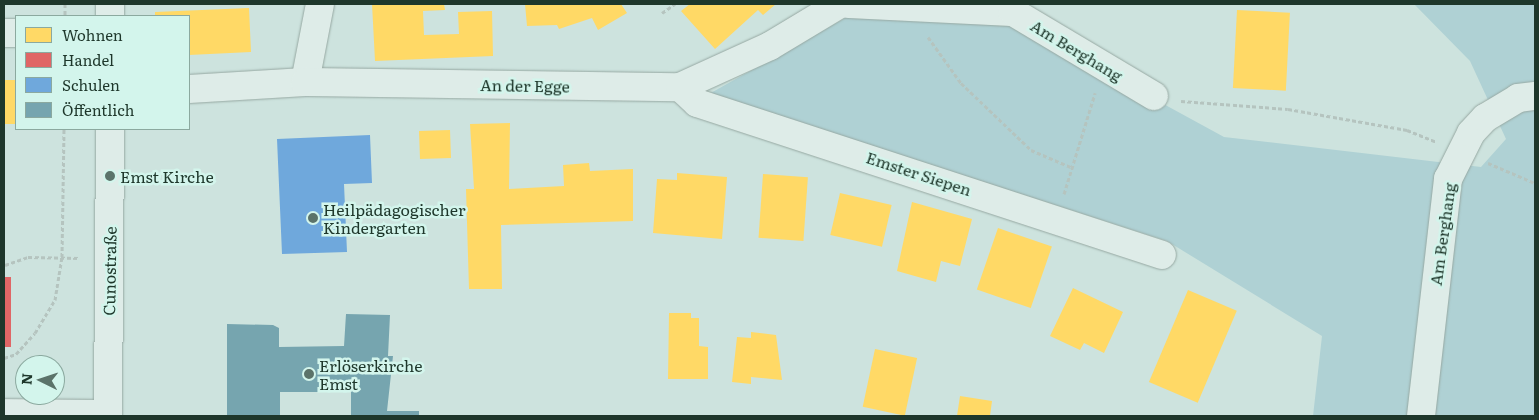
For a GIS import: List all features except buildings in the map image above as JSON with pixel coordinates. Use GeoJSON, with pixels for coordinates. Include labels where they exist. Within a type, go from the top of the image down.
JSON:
{"type":"FeatureCollection","features":[{"type":"Feature","properties":{"kind":"street"},"geometry":{"type":"LineString","coordinates":[[305,82],[320,4]]}},
{"type":"Feature","properties":{"kind":"street","name":"An der Egge"},"geometry":{"type":"LineString","coordinates":[[190,89],[305,82],[680,87],[770,46],[840,4]]}},
{"type":"Feature","properties":{"kind":"street","name":"Am Berghang"},"geometry":{"type":"LineString","coordinates":[[848,4],[1013,12],[1154,96]]}},
{"type":"Feature","properties":{"kind":"street","name":"Emster Siepen"},"geometry":{"type":"LineString","coordinates":[[680,87],[697,103],[1162,255]]}},
{"type":"Feature","properties":{"kind":"street","name":"Am Berghang"},"geometry":{"type":"LineString","coordinates":[[1422,416],[1442,210],[1448,179],[1460,151],[1485,118],[1518,98],[1535,96]]}},
{"type":"Feature","properties":{"kind":"street","name":"Cunostraße"},"geometry":{"type":"LineString","coordinates":[[108,415],[110,130]]}},
{"type":"Feature","properties":{"kind":"street"},"geometry":{"type":"LineString","coordinates":[[4,413],[108,415]]}},
{"type":"Feature","properties":{"kind":"path"},"geometry":{"type":"LineString","coordinates":[[662,13],[675,4]]}},
{"type":"Feature","properties":{"kind":"path"},"geometry":{"type":"LineString","coordinates":[[908,8],[961,83],[1016,137],[1030,150],[1073,168]]}},
{"type":"Feature","properties":{"kind":"path"},"geometry":{"type":"LineString","coordinates":[[1056,220],[1104,66]]}},
{"type":"Feature","properties":{"kind":"path"},"geometry":{"type":"LineString","coordinates":[[1154,96],[1161,100],[1288,109],[1406,130],[1535,183]]}},
{"type":"Feature","properties":{"kind":"path"},"geometry":{"type":"LineString","coordinates":[[4,358],[16,354],[35,333],[55,300],[62,257],[64,130]]}},
{"type":"Feature","properties":{"kind":"path"},"geometry":{"type":"LineString","coordinates":[[5,265],[28,257],[110,258]]}},
{"type":"Feature","properties":{"kind":"shaded area"},"geometry":{"type":"Polygon","coordinates":[[[1414,4],[1535,4],[1535,416],[1313,416],[1322,336],[1167,241],[709,94],[847,17],[1004,17],[1224,137],[1481,167],[1506,139],[1470,61],[1414,4]]]}},
{"type":"Feature","properties":{"kind":"place","name":"Emst Kirche"},"geometry":{"type":"Point","coordinates":[110,176]}},
{"type":"Feature","properties":{"kind":"place","name":"Heilpädagogischer Kindergarten"},"geometry":{"type":"Point","coordinates":[313,218]}},
{"type":"Feature","properties":{"kind":"place","name":"Erlöserkirche Emst"},"geometry":{"type":"Point","coordinates":[309,374]}}]}
